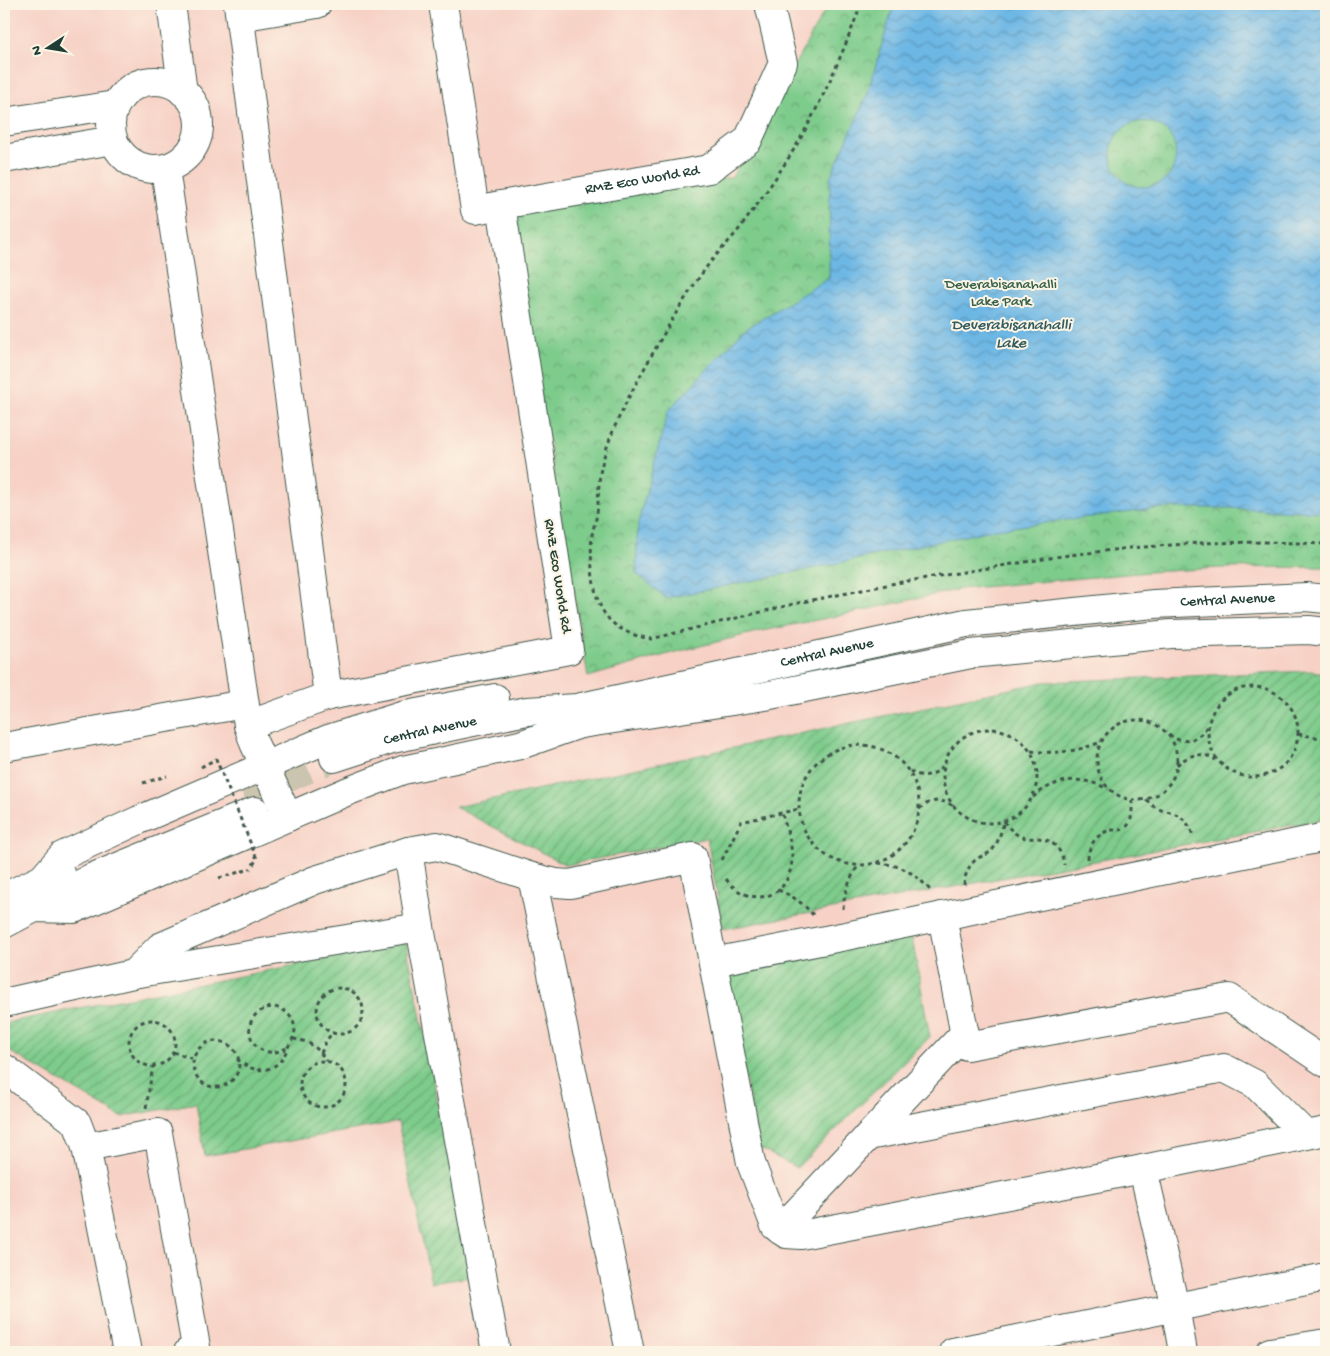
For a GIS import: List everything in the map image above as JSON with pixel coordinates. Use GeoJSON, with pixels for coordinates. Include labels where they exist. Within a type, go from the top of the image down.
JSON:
{"type":"FeatureCollection","features":[{"type":"Feature","properties":{"kind":"street"},"geometry":{"type":"LineString","coordinates":[[171,4],[183,92]]}},
{"type":"Feature","properties":{"kind":"street"},"geometry":{"type":"LineString","coordinates":[[317,4],[239,10],[328,696]]}},
{"type":"Feature","properties":{"kind":"street","name":"RMZ Eco World Rd"},"geometry":{"type":"LineString","coordinates":[[443,4],[475,210],[709,169],[748,140],[783,63],[770,4]]}},
{"type":"Feature","properties":{"kind":"street"},"geometry":{"type":"LineString","coordinates":[[147,81],[160,81],[173,85],[192,101],[197,112],[199,125],[197,137],[192,148],[184,158],[175,165],[165,169],[139,167],[129,162],[120,153],[110,131],[111,117],[115,105],[134,86],[147,81]]}},
{"type":"Feature","properties":{"kind":"street"},"geometry":{"type":"LineString","coordinates":[[4,122],[115,105]]}},
{"type":"Feature","properties":{"kind":"street"},"geometry":{"type":"LineString","coordinates":[[4,159],[113,140]]}},
{"type":"Feature","properties":{"kind":"street"},"geometry":{"type":"LineString","coordinates":[[165,169],[246,715],[254,743],[288,817]]}},
{"type":"Feature","properties":{"kind":"street","name":"RMZ Eco World Rd"},"geometry":{"type":"LineString","coordinates":[[4,747],[246,715],[328,696],[568,650],[501,204]]}},
{"type":"Feature","properties":{"kind":"street","name":"Central Avenue"},"geometry":{"type":"LineString","coordinates":[[577,716],[966,623],[1154,604],[1306,597],[1326,599]]}},
{"type":"Feature","properties":{"kind":"street","name":"Central Avenue"},"geometry":{"type":"LineString","coordinates":[[337,766],[392,739],[527,711],[577,716],[765,696],[971,654],[1170,634],[1309,630],[1326,632]]}},
{"type":"Feature","properties":{"kind":"street"},"geometry":{"type":"LineString","coordinates":[[42,879],[62,856],[139,820],[328,739],[401,716],[498,697],[551,703],[577,716]]}},
{"type":"Feature","properties":{"kind":"street"},"geometry":{"type":"LineString","coordinates":[[33,908],[74,909],[346,792],[403,770],[520,745],[577,716]]}},
{"type":"Feature","properties":{"kind":"street"},"geometry":{"type":"LineString","coordinates":[[4,897],[42,879],[250,804],[91,878],[4,924]]}},
{"type":"Feature","properties":{"kind":"street"},"geometry":{"type":"LineString","coordinates":[[713,962],[834,939],[1326,837]]}},
{"type":"Feature","properties":{"kind":"street"},"geometry":{"type":"LineString","coordinates":[[133,974],[160,947],[315,880],[408,851],[438,846],[532,877],[556,883],[570,884],[693,857],[708,867],[713,962],[752,1163],[775,1226],[786,1234],[801,1236],[1144,1169],[1316,1133]]}},
{"type":"Feature","properties":{"kind":"street"},"geometry":{"type":"LineString","coordinates":[[408,851],[496,1352]]}},
{"type":"Feature","properties":{"kind":"street"},"geometry":{"type":"LineString","coordinates":[[532,877],[630,1352]]}},
{"type":"Feature","properties":{"kind":"street"},"geometry":{"type":"LineString","coordinates":[[942,916],[967,1046],[1229,998],[1326,1062]]}},
{"type":"Feature","properties":{"kind":"street"},"geometry":{"type":"LineString","coordinates":[[4,1003],[133,974],[420,926]]}},
{"type":"Feature","properties":{"kind":"street"},"geometry":{"type":"LineString","coordinates":[[780,1230],[965,1033]]}},
{"type":"Feature","properties":{"kind":"street"},"geometry":{"type":"LineString","coordinates":[[4,1068],[77,1123],[86,1147],[127,1352]]}},
{"type":"Feature","properties":{"kind":"street"},"geometry":{"type":"LineString","coordinates":[[868,1136],[1224,1068],[1255,1084],[1316,1133]]}},
{"type":"Feature","properties":{"kind":"street"},"geometry":{"type":"LineString","coordinates":[[86,1147],[158,1133],[196,1347],[188,1352]]}},
{"type":"Feature","properties":{"kind":"street"},"geometry":{"type":"LineString","coordinates":[[1144,1169],[1175,1307],[1183,1352]]}},
{"type":"Feature","properties":{"kind":"street"},"geometry":{"type":"LineString","coordinates":[[953,1352],[1326,1277]]}},
{"type":"Feature","properties":{"kind":"street"},"geometry":{"type":"LineString","coordinates":[[1270,1352],[1326,1343]]}},
{"type":"Feature","properties":{"kind":"path"},"geometry":{"type":"LineString","coordinates":[[861,4],[847,43],[824,94],[799,141],[744,222],[704,271],[662,338],[616,423],[601,470],[597,513],[592,536],[591,560],[593,583],[599,605],[605,615],[624,631],[651,639],[789,605],[876,587],[1062,556],[1130,548],[1199,544],[1268,542],[1326,544]]}},
{"type":"Feature","properties":{"kind":"path"},"geometry":{"type":"LineString","coordinates":[[1109,790],[1097,766],[1102,742],[1109,731],[1120,724],[1132,720],[1145,721],[1157,725],[1174,738],[1182,741],[1191,740],[1205,731],[1213,711],[1220,700],[1230,692],[1242,688],[1256,686],[1280,695],[1289,704],[1295,715],[1298,741],[1286,764],[1276,772],[1251,778],[1227,770],[1218,760],[1209,743],[1209,724]]}},
{"type":"Feature","properties":{"kind":"path"},"geometry":{"type":"LineString","coordinates":[[919,809],[931,801],[940,800],[948,802],[966,816],[977,821],[991,823],[1004,821],[1016,816],[1026,807],[1036,786],[1036,762],[1031,751],[1014,734],[991,728],[979,730],[958,740],[942,768],[927,776],[914,774],[898,759],[886,752],[872,746],[858,745],[843,747],[830,752],[808,772],[802,785],[799,814],[803,829],[810,842],[821,853],[834,861],[858,866],[878,863],[890,864],[912,873],[931,890],[942,916]]}},
{"type":"Feature","properties":{"kind":"path"},"geometry":{"type":"LineString","coordinates":[[1032,797],[1056,783],[1070,780],[1084,780],[1097,784],[1120,797],[1132,800],[1146,800],[1158,795],[1168,786],[1174,776],[1176,765],[1173,742],[1166,733]]}},
{"type":"Feature","properties":{"kind":"path"},"geometry":{"type":"LineString","coordinates":[[1298,734],[1326,739]]}},
{"type":"Feature","properties":{"kind":"path"},"geometry":{"type":"LineString","coordinates":[[1031,751],[1064,753],[1102,742]]}},
{"type":"Feature","properties":{"kind":"path"},"geometry":{"type":"LineString","coordinates":[[1176,765],[1184,758],[1193,755],[1202,754],[1218,760]]}},
{"type":"Feature","properties":{"kind":"path"},"geometry":{"type":"LineString","coordinates":[[201,767],[216,759],[257,859],[250,869]]}},
{"type":"Feature","properties":{"kind":"path"},"geometry":{"type":"LineString","coordinates":[[946,760],[943,772],[944,784],[955,808]]}},
{"type":"Feature","properties":{"kind":"path"},"geometry":{"type":"LineString","coordinates":[[878,863],[891,857],[903,848],[917,823],[918,795],[907,769]]}},
{"type":"Feature","properties":{"kind":"path"},"geometry":{"type":"LineString","coordinates":[[1088,862],[1093,841],[1106,832],[1121,830],[1127,827],[1131,820],[1132,800]]}},
{"type":"Feature","properties":{"kind":"path"},"geometry":{"type":"LineString","coordinates":[[1146,800],[1160,810],[1176,813],[1183,818],[1189,825],[1193,843]]}},
{"type":"Feature","properties":{"kind":"path"},"geometry":{"type":"LineString","coordinates":[[782,813],[792,858],[791,868],[788,877],[771,896],[760,897],[738,891],[724,875],[708,867],[741,822],[799,809]]}},
{"type":"Feature","properties":{"kind":"path"},"geometry":{"type":"LineString","coordinates":[[1004,821],[1009,829],[1017,834],[1024,837],[1047,840],[1054,844],[1060,850],[1064,867]]}},
{"type":"Feature","properties":{"kind":"path"},"geometry":{"type":"LineString","coordinates":[[964,885],[965,875],[969,866],[987,854],[996,845],[1004,821]]}},
{"type":"Feature","properties":{"kind":"path"},"geometry":{"type":"LineString","coordinates":[[778,890],[792,896],[805,905],[814,916],[820,928],[834,939],[843,922],[845,894],[850,879],[858,866]]}},
{"type":"Feature","properties":{"kind":"path"},"geometry":{"type":"LineString","coordinates":[[347,988],[355,993],[361,1001],[363,1010],[361,1020],[356,1028],[349,1032],[341,1034],[333,1032],[320,1022],[318,1005],[322,997],[329,991],[347,988]]}},
{"type":"Feature","properties":{"kind":"path"},"geometry":{"type":"LineString","coordinates":[[238,1059],[236,1073],[231,1081],[216,1087],[208,1086],[201,1081],[193,1067],[193,1058],[197,1050],[204,1044],[213,1041],[222,1042],[230,1046],[238,1059],[251,1069],[268,1069],[281,1061],[293,1039],[295,1030],[293,1020],[287,1012],[279,1008],[269,1007],[261,1010],[254,1016],[250,1024],[252,1041],[265,1052],[273,1053],[288,1047]]}},
{"type":"Feature","properties":{"kind":"path"},"geometry":{"type":"LineString","coordinates":[[150,1020],[159,1021],[173,1033],[175,1043],[173,1052],[168,1060],[161,1065],[145,1065],[138,1061],[132,1054],[130,1047],[130,1038],[134,1029],[141,1023],[150,1020]]}},
{"type":"Feature","properties":{"kind":"path"},"geometry":{"type":"LineString","coordinates":[[321,1053],[326,1041],[333,1032]]}},
{"type":"Feature","properties":{"kind":"path"},"geometry":{"type":"LineString","coordinates":[[293,1039],[304,1041],[314,1046],[326,1062],[338,1067],[344,1074],[346,1084],[344,1093],[339,1101],[332,1106],[316,1106],[308,1102],[303,1096],[301,1078],[305,1070],[312,1064],[320,1061],[326,1062]]}},
{"type":"Feature","properties":{"kind":"path"},"geometry":{"type":"LineString","coordinates":[[173,1052],[193,1058]]}},
{"type":"Feature","properties":{"kind":"path"},"geometry":{"type":"LineString","coordinates":[[142,1136],[153,1066]]}},
{"type":"Feature","properties":{"kind":"shaded area"},"geometry":{"type":"Polygon","coordinates":[[[4,4],[826,4],[825,10],[732,177],[511,215],[588,677],[672,653],[757,632],[960,589],[1149,572],[1220,568],[1326,567],[1326,1352],[4,1352],[4,4]]]}},
{"type":"Feature","properties":{"kind":"green space","name":"Deverabisanahalli Lake"},"geometry":{"type":"Polygon","coordinates":[[[826,4],[1326,4],[1326,567],[1220,568],[1149,572],[960,589],[757,632],[672,653],[588,677],[511,215],[732,177],[825,10],[826,4]]]}},
{"type":"Feature","properties":{"kind":"green space"},"geometry":{"type":"Polygon","coordinates":[[[1310,671],[1326,673],[1326,819],[723,929],[707,838],[566,865],[455,807],[1043,682],[1310,671]]]}},
{"type":"Feature","properties":{"kind":"green space"},"geometry":{"type":"Polygon","coordinates":[[[911,932],[930,1037],[797,1168],[759,1148],[724,969],[911,932]]]}},
{"type":"Feature","properties":{"kind":"green space"},"geometry":{"type":"Polygon","coordinates":[[[406,943],[473,1277],[431,1283],[398,1122],[205,1156],[196,1103],[121,1117],[4,1048],[4,1038],[9,1022],[406,943]]]}},
{"type":"Feature","properties":{"kind":"water","name":"Deverabisanahalli Lake"},"geometry":{"type":"Polygon","coordinates":[[[894,4],[1326,4],[1326,512],[1230,508],[1163,508],[996,529],[666,598],[636,573],[638,523],[668,411],[745,329],[829,278],[830,178],[867,95],[894,4]],[[1144,121],[1133,123],[1121,130],[1114,140],[1111,151],[1112,163],[1117,173],[1126,182],[1137,186],[1151,186],[1162,182],[1170,175],[1176,155],[1173,142],[1166,131],[1153,123],[1144,121]]]}},
{"type":"Feature","properties":{"kind":"tunnel"},"geometry":{"type":"LineString","coordinates":[[244,797],[334,758]]}},
{"type":"Feature","properties":{"kind":"park label","name":"Deverabisanahalli Lake Park"},"geometry":{"type":"Point","coordinates":[1001,294]}}]}
